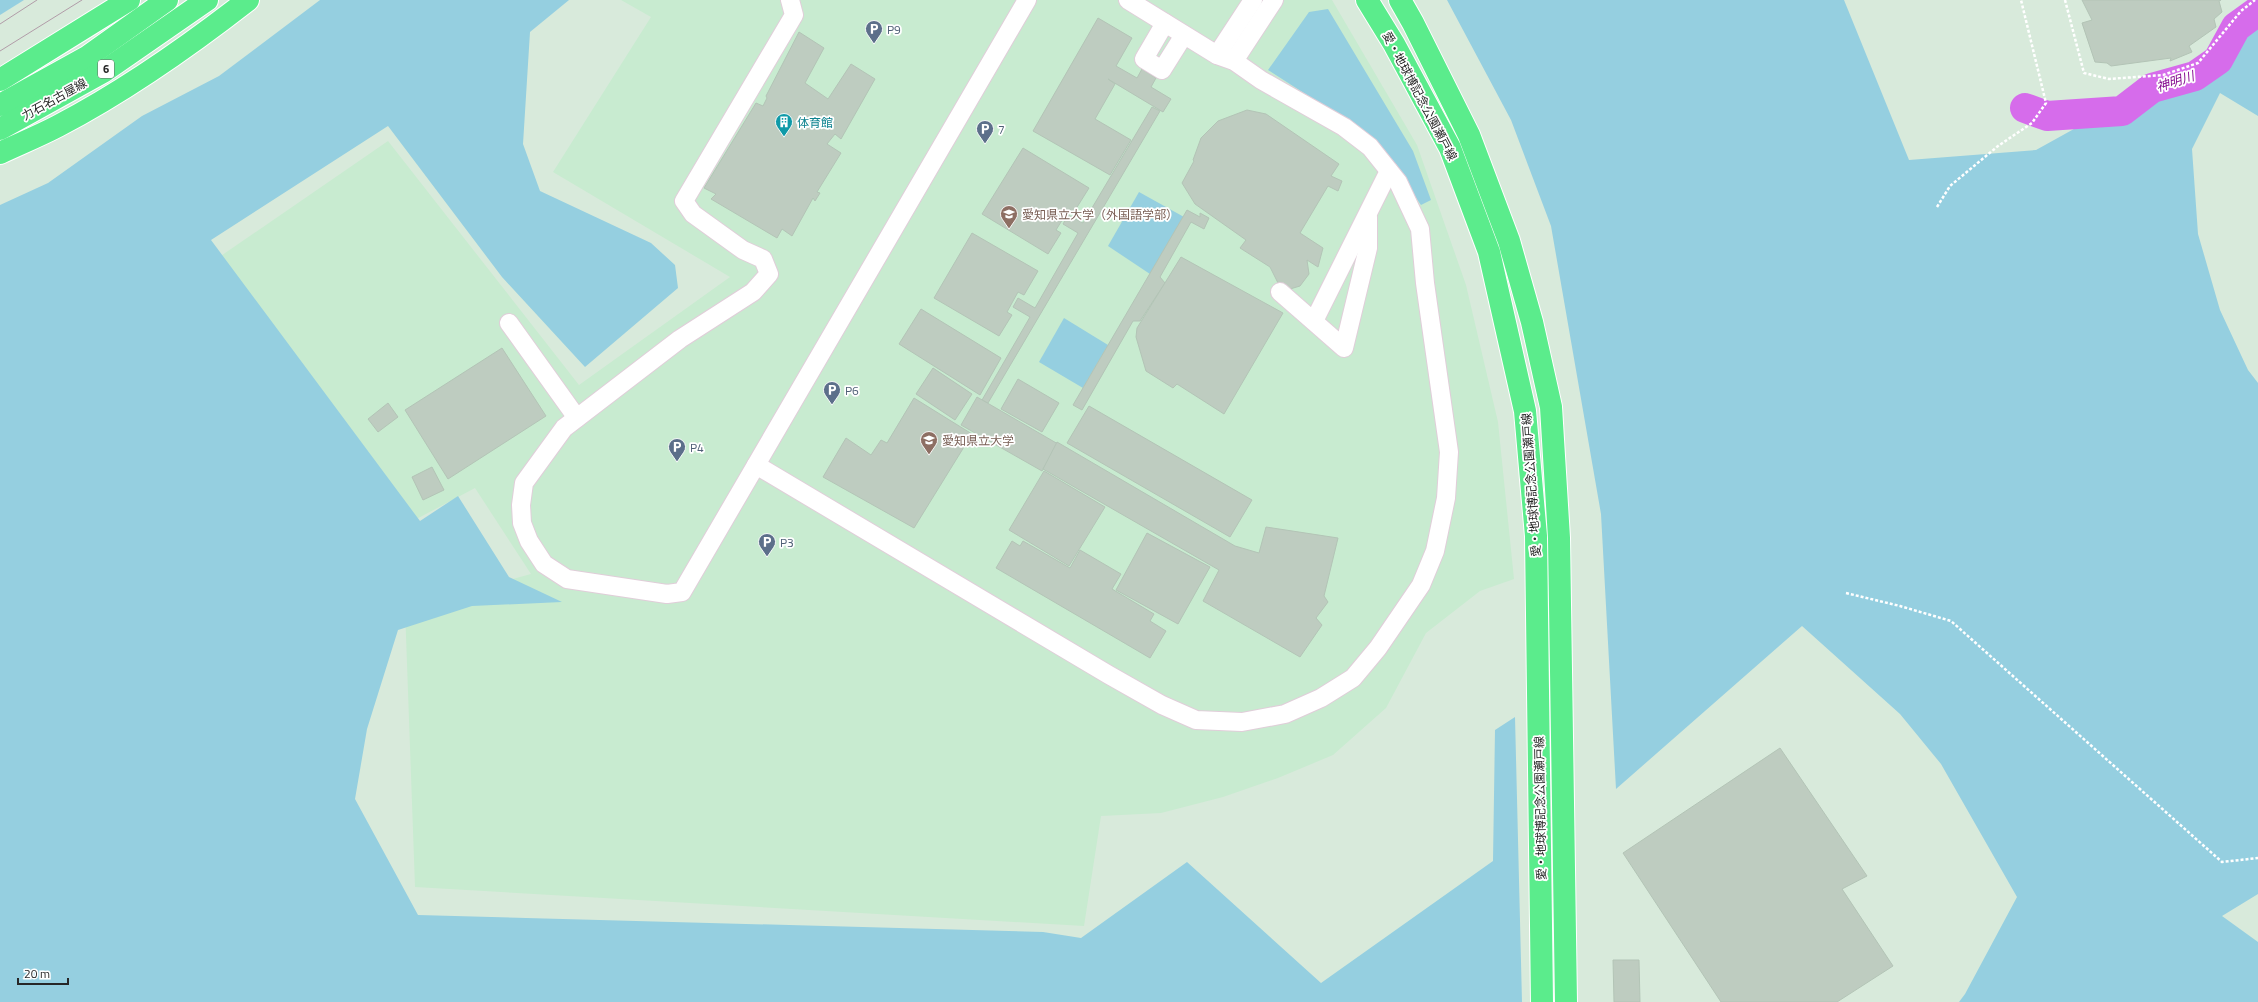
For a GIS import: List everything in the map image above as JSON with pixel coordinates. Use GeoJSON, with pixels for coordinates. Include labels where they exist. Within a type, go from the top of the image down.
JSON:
{"type":"FeatureCollection","features":[{"type":"Feature","properties":{"kind":"main road"},"geometry":{"type":"LineString","coordinates":[[0,80],[129,0]]}},
{"type":"Feature","properties":{"kind":"main road","name":"力石名古屋線"},"geometry":{"type":"LineString","coordinates":[[0,105],[87,56],[167,0]]}},
{"type":"Feature","properties":{"kind":"main road","name":"力石名古屋線"},"geometry":{"type":"LineString","coordinates":[[0,129],[102,72],[207,0]]}},
{"type":"Feature","properties":{"kind":"main road","name":"6"},"geometry":{"type":"LineString","coordinates":[[0,153],[58,126],[150,71],[202,36],[248,0]]}},
{"type":"Feature","properties":{"kind":"main road","name":"愛・地球博記念公園瀬戸線"},"geometry":{"type":"LineString","coordinates":[[1368,0],[1394,44],[1450,148],[1489,252],[1525,410],[1536,536],[1542,1002]]}},
{"type":"Feature","properties":{"kind":"main road","name":"愛・地球博記念公園瀬戸線"},"geometry":{"type":"LineString","coordinates":[[1400,0],[1414,22],[1469,135],[1510,241],[1532,322],[1551,407],[1559,538],[1566,1002]]}},
{"type":"Feature","properties":{"kind":"lane"},"geometry":{"type":"LineString","coordinates":[[790,0],[794,15],[684,201],[693,214],[743,250],[763,259],[769,274],[753,292],[680,339],[564,428],[524,483],[521,505],[522,523],[529,541],[544,564],[567,579],[667,594],[682,592],[1027,0]]}},
{"type":"Feature","properties":{"kind":"lane"},"geometry":{"type":"LineString","coordinates":[[756,465],[1109,675],[1162,705],[1196,720],[1242,722],[1285,714],[1321,698],[1352,678],[1378,648],[1421,585],[1435,551],[1446,498],[1449,452],[1425,283],[1420,229],[1398,182],[1370,147],[1344,127],[1184,35],[1128,0]]}},
{"type":"Feature","properties":{"kind":"lane"},"geometry":{"type":"LineString","coordinates":[[1225,58],[1253,0]]}},
{"type":"Feature","properties":{"kind":"lane"},"geometry":{"type":"LineString","coordinates":[[1225,58],[1274,0]]}},
{"type":"Feature","properties":{"kind":"lane"},"geometry":{"type":"LineString","coordinates":[[1166,23],[1144,59],[1162,70],[1184,35]]}},
{"type":"Feature","properties":{"kind":"lane"},"geometry":{"type":"LineString","coordinates":[[1314,321],[1368,217],[1389,171]]}},
{"type":"Feature","properties":{"kind":"lane"},"geometry":{"type":"LineString","coordinates":[[1280,292],[1344,348],[1368,248],[1368,217]]}},
{"type":"Feature","properties":{"kind":"lane"},"geometry":{"type":"LineString","coordinates":[[510,323],[577,418]]}},
{"type":"Feature","properties":{"kind":"path"},"geometry":{"type":"LineString","coordinates":[[1937,207],[1950,186],[1998,146],[2032,123],[2046,103],[2021,0]]}},
{"type":"Feature","properties":{"kind":"path"},"geometry":{"type":"LineString","coordinates":[[2065,0],[2084,73],[2109,79],[2163,75],[2198,63],[2241,11],[2255,0]]}},
{"type":"Feature","properties":{"kind":"path"},"geometry":{"type":"LineString","coordinates":[[1846,592],[1951,621],[2222,862],[2258,858]]}},
{"type":"Feature","properties":{"kind":"shaded area"},"geometry":{"type":"Polygon","coordinates":[[[0,0],[24,0],[0,15],[0,0]]]}},
{"type":"Feature","properties":{"kind":"shaded area"},"geometry":{"type":"Polygon","coordinates":[[[320,0],[569,0],[530,32],[523,144],[540,191],[651,243],[675,265],[678,288],[585,367],[502,277],[388,126],[211,240],[420,521],[458,496],[509,577],[562,602],[472,606],[398,630],[367,729],[355,799],[418,915],[1043,932],[1081,938],[1187,862],[1321,983],[1493,861],[1495,730],[1515,717],[1522,1002],[0,1002],[0,205],[48,183],[142,116],[219,76],[320,0]]]}},
{"type":"Feature","properties":{"kind":"shaded area","name":"愛知県立大学"},"geometry":{"type":"Polygon","coordinates":[[[621,0],[1332,0],[1417,145],[1466,285],[1498,422],[1514,579],[1480,591],[1426,633],[1386,708],[1333,755],[1278,778],[1223,797],[1161,813],[1101,816],[1084,926],[415,887],[405,608],[531,574],[475,488],[407,524],[212,262],[388,141],[579,385],[730,277],[553,172],[651,17],[621,0]]]}},
{"type":"Feature","properties":{"kind":"shaded area"},"geometry":{"type":"Polygon","coordinates":[[[1447,0],[1844,0],[1909,160],[2036,150],[2258,27],[2258,116],[2220,93],[2192,149],[2198,234],[2220,310],[2248,370],[2258,383],[2258,894],[2222,916],[2258,942],[2258,1002],[1959,1002],[1965,994],[2017,897],[1941,764],[1900,714],[1802,626],[1616,789],[1601,514],[1551,226],[1511,120],[1447,0]]]}},
{"type":"Feature","properties":{"kind":"shaded area"},"geometry":{"type":"Polygon","coordinates":[[[1328,9],[1413,151],[1431,200],[1421,205],[1374,138],[1268,70],[1309,12],[1328,9]]]}},
{"type":"Feature","properties":{"kind":"shaded area"},"geometry":{"type":"Polygon","coordinates":[[[1139,192],[1184,217],[1150,274],[1108,246],[1139,192]]]}},
{"type":"Feature","properties":{"kind":"shaded area"},"geometry":{"type":"Polygon","coordinates":[[[1064,318],[1108,345],[1083,388],[1039,362],[1064,318]]]}},
{"type":"Feature","properties":{"kind":"building"},"geometry":{"type":"Polygon","coordinates":[[[2082,0],[2221,0],[2219,1],[2222,12],[2214,19],[2216,27],[2189,46],[2192,52],[2170,61],[2171,58],[2111,66],[2107,63],[2095,62],[2082,23],[2092,20],[2082,0]]]}},
{"type":"Feature","properties":{"kind":"building"},"geometry":{"type":"Polygon","coordinates":[[[1098,18],[1132,38],[1116,66],[1137,78],[1142,69],[1156,78],[1151,87],[1171,99],[1163,112],[1108,79],[1115,84],[1095,119],[1131,140],[1110,175],[1033,131],[1098,18]]]}},
{"type":"Feature","properties":{"kind":"building","name":"体育館"},"geometry":{"type":"Polygon","coordinates":[[[799,32],[824,48],[805,83],[828,99],[851,64],[875,79],[841,139],[835,134],[827,144],[841,153],[817,192],[820,193],[815,201],[813,198],[792,236],[782,229],[777,238],[711,199],[716,194],[704,188],[756,103],[763,106],[767,98],[766,96],[799,32]]]}},
{"type":"Feature","properties":{"kind":"building"},"geometry":{"type":"Polygon","coordinates":[[[1152,107],[1160,111],[988,403],[982,400],[1030,317],[1013,307],[1018,298],[1035,308],[1078,233],[1063,224],[1068,215],[1083,223],[1152,107]]]}},
{"type":"Feature","properties":{"kind":"building"},"geometry":{"type":"Polygon","coordinates":[[[1247,110],[1266,114],[1339,164],[1331,176],[1342,181],[1338,191],[1328,186],[1300,233],[1323,248],[1318,267],[1307,260],[1309,274],[1300,286],[1290,289],[1281,289],[1270,267],[1240,248],[1246,240],[1195,204],[1182,183],[1194,161],[1193,160],[1201,138],[1218,121],[1247,110]]]}},
{"type":"Feature","properties":{"kind":"building"},"geometry":{"type":"Polygon","coordinates":[[[1023,148],[1089,188],[1074,212],[1069,209],[1056,230],[1061,233],[1048,254],[982,214],[1023,148]]]}},
{"type":"Feature","properties":{"kind":"building"},"geometry":{"type":"Polygon","coordinates":[[[1187,210],[1200,217],[1200,213],[1209,218],[1204,229],[1191,222],[1160,277],[1165,283],[1140,321],[1133,321],[1082,410],[1073,405],[1187,210]]]}},
{"type":"Feature","properties":{"kind":"building"},"geometry":{"type":"Polygon","coordinates":[[[972,233],[1038,271],[1024,295],[1018,292],[1007,312],[1012,315],[999,336],[934,298],[972,233]]]}},
{"type":"Feature","properties":{"kind":"building"},"geometry":{"type":"Polygon","coordinates":[[[1181,257],[1283,313],[1224,414],[1177,384],[1173,388],[1146,371],[1136,337],[1137,328],[1181,257]]]}},
{"type":"Feature","properties":{"kind":"building"},"geometry":{"type":"Polygon","coordinates":[[[921,309],[1001,358],[980,395],[899,344],[921,309]]]}},
{"type":"Feature","properties":{"kind":"building"},"geometry":{"type":"Polygon","coordinates":[[[502,348],[546,416],[448,479],[405,410],[502,348]]]}},
{"type":"Feature","properties":{"kind":"building"},"geometry":{"type":"Polygon","coordinates":[[[933,368],[972,394],[955,420],[916,394],[933,368]]]}},
{"type":"Feature","properties":{"kind":"building"},"geometry":{"type":"Polygon","coordinates":[[[1018,379],[1059,403],[1042,432],[1001,409],[1018,379]]]}},
{"type":"Feature","properties":{"kind":"building"},"geometry":{"type":"Polygon","coordinates":[[[977,397],[1058,444],[1042,471],[961,425],[977,397]]]}},
{"type":"Feature","properties":{"kind":"building"},"geometry":{"type":"Polygon","coordinates":[[[914,398],[972,434],[914,528],[823,477],[846,438],[871,455],[881,440],[887,443],[914,398]]]}},
{"type":"Feature","properties":{"kind":"building"},"geometry":{"type":"Polygon","coordinates":[[[388,403],[398,417],[378,432],[368,419],[388,403]]]}},
{"type":"Feature","properties":{"kind":"building"},"geometry":{"type":"Polygon","coordinates":[[[1089,406],[1252,500],[1230,537],[1067,443],[1089,406]]]}},
{"type":"Feature","properties":{"kind":"building"},"geometry":{"type":"Polygon","coordinates":[[[1057,442],[1235,546],[1259,553],[1266,527],[1338,538],[1324,596],[1328,602],[1316,618],[1322,625],[1300,657],[1203,601],[1219,570],[1043,469],[1057,442]]]}},
{"type":"Feature","properties":{"kind":"building"},"geometry":{"type":"Polygon","coordinates":[[[432,467],[444,490],[423,500],[412,477],[432,467]]]}},
{"type":"Feature","properties":{"kind":"building"},"geometry":{"type":"Polygon","coordinates":[[[1044,471],[1105,507],[1069,566],[1009,530],[1044,471]]]}},
{"type":"Feature","properties":{"kind":"building"},"geometry":{"type":"Polygon","coordinates":[[[1147,533],[1210,567],[1178,624],[1116,590],[1147,533]]]}},
{"type":"Feature","properties":{"kind":"building"},"geometry":{"type":"Polygon","coordinates":[[[1012,541],[1020,546],[1023,541],[1070,568],[1080,550],[1121,574],[1112,589],[1154,614],[1150,621],[1166,631],[1150,658],[996,568],[1012,541]]]}},
{"type":"Feature","properties":{"kind":"building"},"geometry":{"type":"Polygon","coordinates":[[[1780,748],[1867,876],[1842,889],[1893,966],[1837,1002],[1721,1002],[1623,853],[1780,748]]]}},
{"type":"Feature","properties":{"kind":"building"},"geometry":{"type":"Polygon","coordinates":[[[1613,960],[1639,960],[1640,1002],[1614,1002],[1613,960]]]}},
{"type":"Feature","properties":{"kind":"waterway","name":"神明川"},"geometry":{"type":"LineString","coordinates":[[2025,108],[2047,116],[2122,111],[2152,88],[2195,76],[2218,60],[2236,27],[2258,11]]}},
{"type":"Feature","properties":{"kind":"tram line"},"geometry":{"type":"LineString","coordinates":[[0,24],[37,0]]}},
{"type":"Feature","properties":{"kind":"tram line"},"geometry":{"type":"LineString","coordinates":[[0,51],[82,0]]}},
{"type":"Feature","properties":{"kind":"place","name":"P9"},"geometry":{"type":"Point","coordinates":[874,44]}},
{"type":"Feature","properties":{"kind":"place","name":"体育館"},"geometry":{"type":"Point","coordinates":[784,137]}},
{"type":"Feature","properties":{"kind":"place","name":"7"},"geometry":{"type":"Point","coordinates":[985,144]}},
{"type":"Feature","properties":{"kind":"place","name":"愛知県立大学（外国語学部）"},"geometry":{"type":"Point","coordinates":[1009,229]}},
{"type":"Feature","properties":{"kind":"place","name":"P6"},"geometry":{"type":"Point","coordinates":[832,405]}},
{"type":"Feature","properties":{"kind":"place","name":"愛知県立大学"},"geometry":{"type":"Point","coordinates":[929,455]}},
{"type":"Feature","properties":{"kind":"place","name":"P4"},"geometry":{"type":"Point","coordinates":[677,462]}},
{"type":"Feature","properties":{"kind":"place","name":"P3"},"geometry":{"type":"Point","coordinates":[767,557]}}]}
